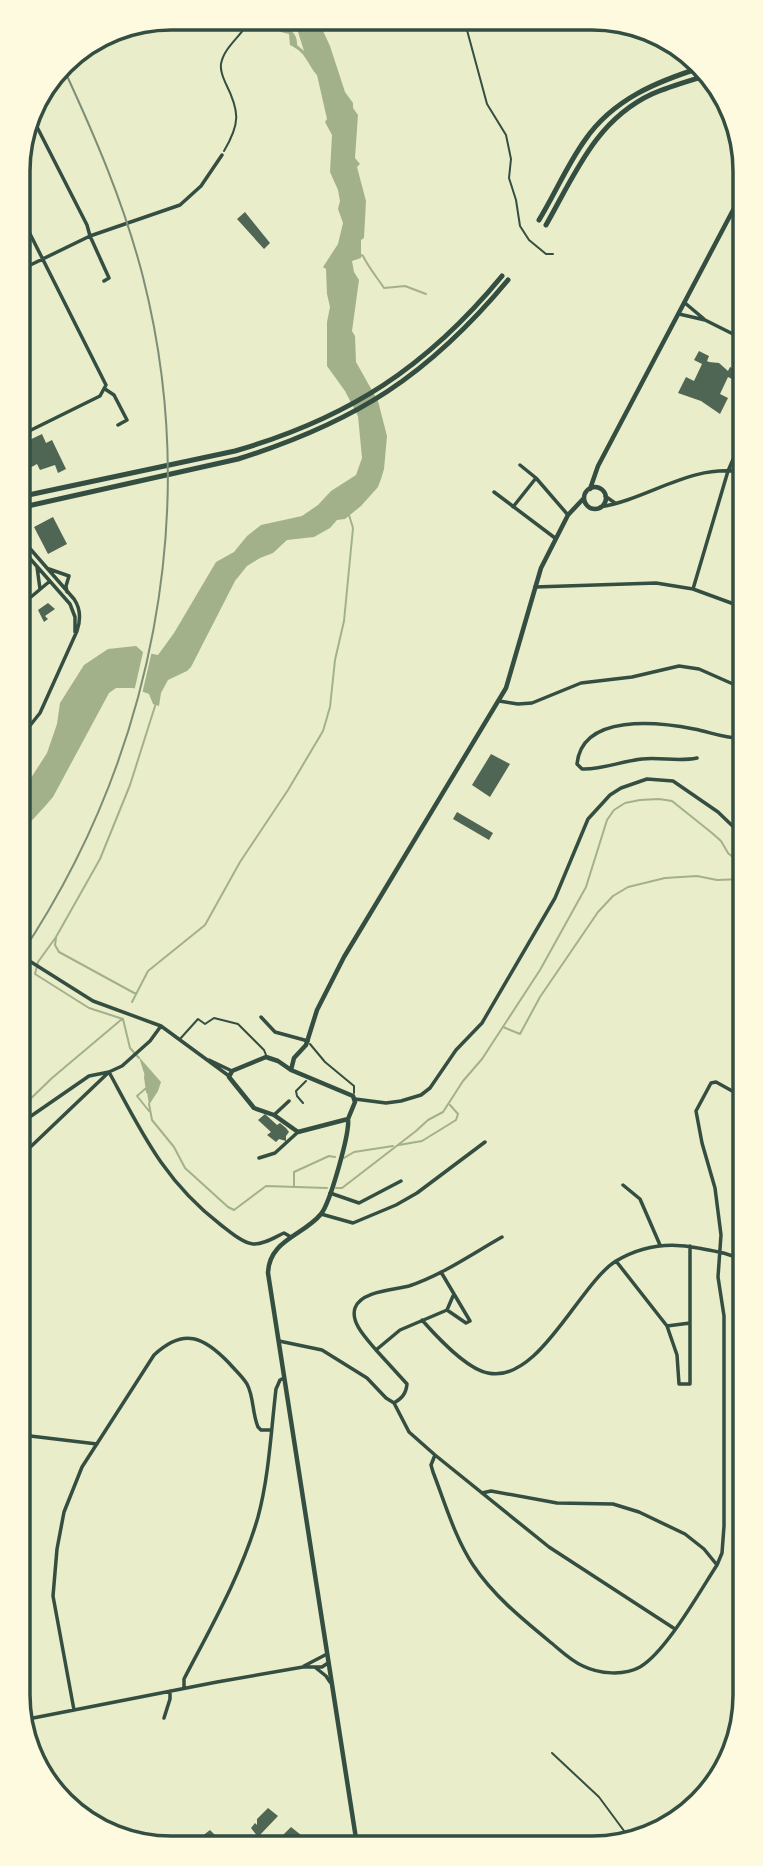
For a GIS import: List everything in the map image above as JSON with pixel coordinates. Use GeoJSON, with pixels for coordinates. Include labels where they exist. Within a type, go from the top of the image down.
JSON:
{"type":"FeatureCollection","features":[{"type":"Feature","properties":{"kind":"main road"},"geometry":{"type":"LineString","coordinates":[[539,220],[586,138],[611,111],[629,97],[651,86],[692,71]]}},
{"type":"Feature","properties":{"kind":"main road"},"geometry":{"type":"LineString","coordinates":[[546,225],[593,142],[618,115],[652,94],[698,78]]}},
{"type":"Feature","properties":{"kind":"main road"},"geometry":{"type":"LineString","coordinates":[[30,495],[155,470],[269,441],[331,416],[377,391],[413,365],[462,322],[502,275]]}},
{"type":"Feature","properties":{"kind":"main road"},"geometry":{"type":"LineString","coordinates":[[30,506],[177,473],[272,448],[335,423],[380,398],[417,371],[466,328],[508,280]]}},
{"type":"Feature","properties":{"kind":"street"},"geometry":{"type":"LineString","coordinates":[[37,126],[87,225],[109,278],[104,281]]}},
{"type":"Feature","properties":{"kind":"street"},"geometry":{"type":"LineString","coordinates":[[30,265],[90,236],[175,208],[201,186],[222,155]]}},
{"type":"Feature","properties":{"kind":"street"},"geometry":{"type":"LineString","coordinates":[[291,1070],[294,1058],[307,1041],[317,1010],[344,957],[506,688],[541,568],[555,538],[568,515],[575,510],[590,489],[598,466],[733,210]]}},
{"type":"Feature","properties":{"kind":"street"},"geometry":{"type":"LineString","coordinates":[[30,233],[105,381],[106,389],[114,395],[127,420],[118,425]]}},
{"type":"Feature","properties":{"kind":"street"},"geometry":{"type":"LineString","coordinates":[[685,303],[705,320]]}},
{"type":"Feature","properties":{"kind":"street"},"geometry":{"type":"LineString","coordinates":[[679,314],[705,320],[733,334]]}},
{"type":"Feature","properties":{"kind":"street"},"geometry":{"type":"LineString","coordinates":[[30,431],[100,396],[106,389]]}},
{"type":"Feature","properties":{"kind":"street"},"geometry":{"type":"LineString","coordinates":[[693,589],[733,459]]}},
{"type":"Feature","properties":{"kind":"street"},"geometry":{"type":"LineString","coordinates":[[520,465],[536,478],[568,515]]}},
{"type":"Feature","properties":{"kind":"street"},"geometry":{"type":"LineString","coordinates":[[575,510],[617,504],[683,477],[733,471]]}},
{"type":"Feature","properties":{"kind":"street"},"geometry":{"type":"LineString","coordinates":[[596,473],[605,496],[605,503],[600,507]]}},
{"type":"Feature","properties":{"kind":"street"},"geometry":{"type":"LineString","coordinates":[[513,507],[536,478]]}},
{"type":"Feature","properties":{"kind":"street"},"geometry":{"type":"LineString","coordinates":[[590,489],[595,487],[602,490]]}},
{"type":"Feature","properties":{"kind":"street"},"geometry":{"type":"LineString","coordinates":[[494,492],[555,538]]}},
{"type":"Feature","properties":{"kind":"street"},"geometry":{"type":"LineString","coordinates":[[605,496],[617,504]]}},
{"type":"Feature","properties":{"kind":"street"},"geometry":{"type":"LineString","coordinates":[[584,498],[590,508]]}},
{"type":"Feature","properties":{"kind":"street"},"geometry":{"type":"LineString","coordinates":[[30,549],[78,606],[80,613],[75,637],[40,713],[30,726]]}},
{"type":"Feature","properties":{"kind":"street"},"geometry":{"type":"LineString","coordinates":[[30,559],[74,611],[75,637]]}},
{"type":"Feature","properties":{"kind":"street"},"geometry":{"type":"LineString","coordinates":[[36,566],[40,589]]}},
{"type":"Feature","properties":{"kind":"street"},"geometry":{"type":"LineString","coordinates":[[44,566],[69,576],[67,592]]}},
{"type":"Feature","properties":{"kind":"street"},"geometry":{"type":"LineString","coordinates":[[30,598],[49,581],[56,580]]}},
{"type":"Feature","properties":{"kind":"street"},"geometry":{"type":"LineString","coordinates":[[535,587],[644,583],[693,589],[733,604]]}},
{"type":"Feature","properties":{"kind":"street"},"geometry":{"type":"LineString","coordinates":[[499,701],[517,704],[532,702],[581,682],[632,677],[679,666],[699,669],[733,684]]}},
{"type":"Feature","properties":{"kind":"street"},"geometry":{"type":"LineString","coordinates":[[697,758],[684,761],[646,759],[590,769],[582,769],[577,764],[578,755],[597,732],[622,725],[692,728],[733,738]]}},
{"type":"Feature","properties":{"kind":"street"},"geometry":{"type":"LineString","coordinates":[[230,1074],[266,1057],[354,1098],[386,1103],[421,1095],[430,1088],[456,1050],[482,1023],[555,898],[588,818],[610,795],[647,779],[673,781],[718,812],[733,826]]}},
{"type":"Feature","properties":{"kind":"street"},"geometry":{"type":"LineString","coordinates":[[30,961],[93,1000],[161,1026],[230,1074],[254,1108],[274,1115],[298,1132]]}},
{"type":"Feature","properties":{"kind":"street"},"geometry":{"type":"LineString","coordinates":[[261,1017],[275,1032],[307,1041]]}},
{"type":"Feature","properties":{"kind":"street"},"geometry":{"type":"LineString","coordinates":[[30,1147],[109,1072],[134,1057],[161,1026]]}},
{"type":"Feature","properties":{"kind":"street"},"geometry":{"type":"LineString","coordinates":[[278,1061],[294,1058]]}},
{"type":"Feature","properties":{"kind":"street"},"geometry":{"type":"LineString","coordinates":[[30,1117],[89,1076],[109,1072]]}},
{"type":"Feature","properties":{"kind":"street"},"geometry":{"type":"LineString","coordinates":[[109,1072],[161,1165],[194,1202],[247,1242],[257,1244],[284,1233],[291,1237]]}},
{"type":"Feature","properties":{"kind":"street"},"geometry":{"type":"LineString","coordinates":[[435,1455],[431,1465],[433,1472],[462,1545],[488,1585],[515,1613],[581,1666],[614,1673],[637,1669],[646,1663],[675,1629],[722,1553],[724,1317],[718,1277],[718,1202],[696,1111],[711,1083],[716,1082],[733,1091]]}},
{"type":"Feature","properties":{"kind":"street"},"geometry":{"type":"LineString","coordinates":[[354,1098],[330,1193],[321,1214],[274,1251],[268,1265],[356,1836]]}},
{"type":"Feature","properties":{"kind":"street"},"geometry":{"type":"LineString","coordinates":[[274,1115],[289,1101]]}},
{"type":"Feature","properties":{"kind":"street"},"geometry":{"type":"LineString","coordinates":[[259,1158],[275,1153],[298,1132],[348,1119]]}},
{"type":"Feature","properties":{"kind":"street"},"geometry":{"type":"LineString","coordinates":[[321,1214],[353,1223],[396,1205],[418,1193],[485,1142]]}},
{"type":"Feature","properties":{"kind":"street"},"geometry":{"type":"LineString","coordinates":[[330,1193],[359,1203],[401,1181]]}},
{"type":"Feature","properties":{"kind":"street"},"geometry":{"type":"LineString","coordinates":[[623,1185],[640,1199],[661,1245]]}},
{"type":"Feature","properties":{"kind":"street"},"geometry":{"type":"LineString","coordinates":[[394,1403],[407,1390],[407,1384],[376,1350],[354,1318],[357,1303],[367,1296],[411,1285],[441,1272],[502,1237]]}},
{"type":"Feature","properties":{"kind":"street"},"geometry":{"type":"LineString","coordinates":[[422,1320],[435,1335],[476,1369],[489,1374],[505,1373],[516,1369],[531,1357],[564,1323],[599,1276],[616,1261],[639,1250],[661,1245],[690,1246],[720,1251],[733,1256]]}},
{"type":"Feature","properties":{"kind":"street"},"geometry":{"type":"LineString","coordinates":[[616,1261],[667,1326],[673,1338],[679,1384],[690,1384],[690,1246]]}},
{"type":"Feature","properties":{"kind":"street"},"geometry":{"type":"LineString","coordinates":[[441,1272],[470,1321],[466,1323],[447,1310]]}},
{"type":"Feature","properties":{"kind":"street"},"geometry":{"type":"LineString","coordinates":[[376,1350],[400,1330],[447,1310],[454,1295]]}},
{"type":"Feature","properties":{"kind":"street"},"geometry":{"type":"LineString","coordinates":[[667,1326],[690,1322]]}},
{"type":"Feature","properties":{"kind":"street"},"geometry":{"type":"LineString","coordinates":[[75,1710],[53,1595],[64,1512],[82,1467],[154,1354],[169,1343],[183,1338],[213,1346],[246,1384],[258,1427],[261,1430],[271,1430]]}},
{"type":"Feature","properties":{"kind":"street"},"geometry":{"type":"LineString","coordinates":[[279,1341],[331,1354],[367,1378],[394,1403],[409,1432],[435,1455],[549,1547],[675,1629]]}},
{"type":"Feature","properties":{"kind":"street"},"geometry":{"type":"LineString","coordinates":[[184,1688],[184,1679],[238,1571],[258,1518],[276,1389],[284,1378]]}},
{"type":"Feature","properties":{"kind":"street"},"geometry":{"type":"LineString","coordinates":[[30,1436],[97,1444]]}},
{"type":"Feature","properties":{"kind":"street"},"geometry":{"type":"LineString","coordinates":[[482,1493],[491,1491],[557,1503],[613,1504],[685,1534],[704,1549],[717,1565]]}},
{"type":"Feature","properties":{"kind":"street"},"geometry":{"type":"LineString","coordinates":[[303,1667],[327,1654]]}},
{"type":"Feature","properties":{"kind":"street"},"geometry":{"type":"LineString","coordinates":[[314,1668],[328,1663]]}},
{"type":"Feature","properties":{"kind":"street"},"geometry":{"type":"LineString","coordinates":[[32,1718],[303,1667],[321,1671],[331,1684]]}},
{"type":"Feature","properties":{"kind":"street"},"geometry":{"type":"LineString","coordinates":[[164,1718],[170,1691]]}},
{"type":"Feature","properties":{"kind":"lane"},"geometry":{"type":"LineString","coordinates":[[179,1040],[198,1019],[205,1024],[215,1018],[238,1024],[264,1050],[266,1057]]}},
{"type":"Feature","properties":{"kind":"path"},"geometry":{"type":"LineString","coordinates":[[222,155],[234,135],[237,117],[235,103],[221,73],[223,58],[243,30]]}},
{"type":"Feature","properties":{"kind":"path"},"geometry":{"type":"LineString","coordinates":[[467,30],[487,104],[506,135],[511,159],[509,177],[520,226],[529,240],[546,254],[553,254]]}},
{"type":"Feature","properties":{"kind":"path"},"geometry":{"type":"LineString","coordinates":[[307,1041],[325,1062],[354,1086],[354,1098]]}},
{"type":"Feature","properties":{"kind":"path"},"geometry":{"type":"LineString","coordinates":[[303,1103],[296,1091],[306,1081]]}},
{"type":"Feature","properties":{"kind":"path"},"geometry":{"type":"LineString","coordinates":[[552,1753],[599,1797],[625,1832]]}},
{"type":"Feature","properties":{"kind":"shaded area"},"geometry":{"type":"Polygon","coordinates":[[[280,30],[290,30],[296,37],[297,45],[304,51],[296,30],[323,30],[345,92],[358,115],[355,158],[360,164],[357,167],[366,201],[361,258],[352,261],[359,280],[352,331],[355,336],[356,362],[378,401],[387,436],[381,479],[378,487],[361,506],[345,519],[337,520],[330,528],[314,537],[287,540],[273,553],[247,566],[235,581],[191,667],[168,680],[161,693],[159,706],[153,704],[149,694],[133,688],[116,688],[109,693],[53,797],[30,822],[30,779],[47,753],[57,724],[60,703],[84,665],[108,649],[136,646],[143,652],[158,655],[216,562],[234,552],[247,536],[261,525],[302,516],[318,505],[331,491],[356,475],[362,458],[358,416],[345,391],[327,366],[327,322],[330,307],[326,269],[323,267],[338,244],[343,223],[338,209],[338,190],[330,172],[332,135],[325,122],[327,119],[317,75],[303,55],[290,45],[289,34],[280,30]]]}},
{"type":"Feature","properties":{"kind":"shaded area"},"geometry":{"type":"Polygon","coordinates":[[[139,1057],[161,1082],[149,1105],[144,1073],[139,1057]]]}},
{"type":"Feature","properties":{"kind":"pier"},"geometry":{"type":"Polygon","coordinates":[[[144,648],[152,651],[142,694],[134,692],[144,648]]]}},
{"type":"Feature","properties":{"kind":"building"},"geometry":{"type":"Polygon","coordinates":[[[245,212],[270,243],[264,249],[237,219],[245,212]]]}},
{"type":"Feature","properties":{"kind":"building"},"geometry":{"type":"Polygon","coordinates":[[[699,351],[709,356],[707,361],[719,363],[728,371],[730,367],[733,368],[733,380],[728,377],[720,394],[728,398],[720,414],[701,401],[678,393],[686,377],[694,381],[702,364],[694,360],[699,351]]]}},
{"type":"Feature","properties":{"kind":"building"},"geometry":{"type":"Polygon","coordinates":[[[42,434],[46,443],[52,440],[66,469],[58,473],[55,465],[40,470],[37,464],[30,468],[30,440],[42,434]]]}},
{"type":"Feature","properties":{"kind":"building"},"geometry":{"type":"Polygon","coordinates":[[[53,517],[67,544],[48,554],[34,527],[53,517]]]}},
{"type":"Feature","properties":{"kind":"building"},"geometry":{"type":"Polygon","coordinates":[[[48,603],[55,609],[45,616],[48,619],[44,622],[38,610],[48,603]]]}},
{"type":"Feature","properties":{"kind":"building"},"geometry":{"type":"Polygon","coordinates":[[[491,754],[510,764],[490,797],[472,785],[491,754]]]}},
{"type":"Feature","properties":{"kind":"building"},"geometry":{"type":"Polygon","coordinates":[[[457,812],[493,833],[489,840],[453,819],[457,812]]]}},
{"type":"Feature","properties":{"kind":"building"},"geometry":{"type":"Polygon","coordinates":[[[265,1114],[277,1125],[280,1123],[286,1128],[289,1132],[286,1141],[279,1139],[276,1142],[267,1135],[271,1132],[258,1120],[265,1114]]]}},
{"type":"Feature","properties":{"kind":"building"},"geometry":{"type":"Polygon","coordinates":[[[268,1808],[278,1816],[259,1836],[251,1828],[255,1823],[257,1825],[257,1819],[268,1808]]]}},
{"type":"Feature","properties":{"kind":"building"},"geometry":{"type":"Polygon","coordinates":[[[291,1827],[301,1835],[300,1836],[282,1836],[291,1827]]]}},
{"type":"Feature","properties":{"kind":"building"},"geometry":{"type":"Polygon","coordinates":[[[210,1830],[216,1836],[202,1836],[210,1830]]]}},
{"type":"Feature","properties":{"kind":"waterway"},"geometry":{"type":"LineString","coordinates":[[359,254],[384,288],[405,286],[426,294]]}},
{"type":"Feature","properties":{"kind":"waterway"},"geometry":{"type":"LineString","coordinates":[[132,1002],[148,971],[205,925],[240,862],[323,731],[330,707],[335,660],[344,621],[353,528],[349,515]]}},
{"type":"Feature","properties":{"kind":"waterway"},"geometry":{"type":"LineString","coordinates":[[123,1019],[89,1008],[35,974],[38,962],[56,937],[100,859],[130,785],[156,703]]}},
{"type":"Feature","properties":{"kind":"waterway"},"geometry":{"type":"LineString","coordinates":[[336,1188],[342,1188],[428,1120],[443,1112],[463,1081],[482,1059],[540,970],[586,887],[607,820],[614,810],[625,803],[640,800],[672,801],[721,841],[733,857]]}},
{"type":"Feature","properties":{"kind":"waterway"},"geometry":{"type":"LineString","coordinates":[[503,1027],[520,1034],[540,997],[598,912],[613,896],[628,887],[665,878],[697,876],[717,880],[733,879]]}},
{"type":"Feature","properties":{"kind":"waterway"},"geometry":{"type":"LineString","coordinates":[[56,938],[55,945],[59,952],[136,994]]}},
{"type":"Feature","properties":{"kind":"waterway"},"geometry":{"type":"LineString","coordinates":[[30,1099],[122,1019]]}},
{"type":"Feature","properties":{"kind":"waterway"},"geometry":{"type":"LineString","coordinates":[[123,1019],[130,1048],[139,1058]]}},
{"type":"Feature","properties":{"kind":"waterway"},"geometry":{"type":"LineString","coordinates":[[145,1077],[147,1092]]}},
{"type":"Feature","properties":{"kind":"waterway"},"geometry":{"type":"LineString","coordinates":[[145,1089],[137,1096],[149,1111]]}},
{"type":"Feature","properties":{"kind":"waterway"},"geometry":{"type":"LineString","coordinates":[[149,1104],[152,1120],[174,1147],[185,1168],[234,1210],[266,1186],[327,1188]]}},
{"type":"Feature","properties":{"kind":"waterway"},"geometry":{"type":"LineString","coordinates":[[399,1145],[422,1141],[456,1120],[458,1114],[450,1105]]}},
{"type":"Feature","properties":{"kind":"waterway"},"geometry":{"type":"LineString","coordinates":[[344,1158],[354,1152],[393,1146]]}},
{"type":"Feature","properties":{"kind":"waterway"},"geometry":{"type":"LineString","coordinates":[[294,1186],[294,1172],[329,1156],[335,1157]]}},
{"type":"Feature","properties":{"kind":"railway"},"geometry":{"type":"LineString","coordinates":[[30,939],[66,879],[104,799],[133,715],[154,629],[165,542],[167,453],[160,365],[143,277],[127,222],[107,169],[67,76]]}}]}
